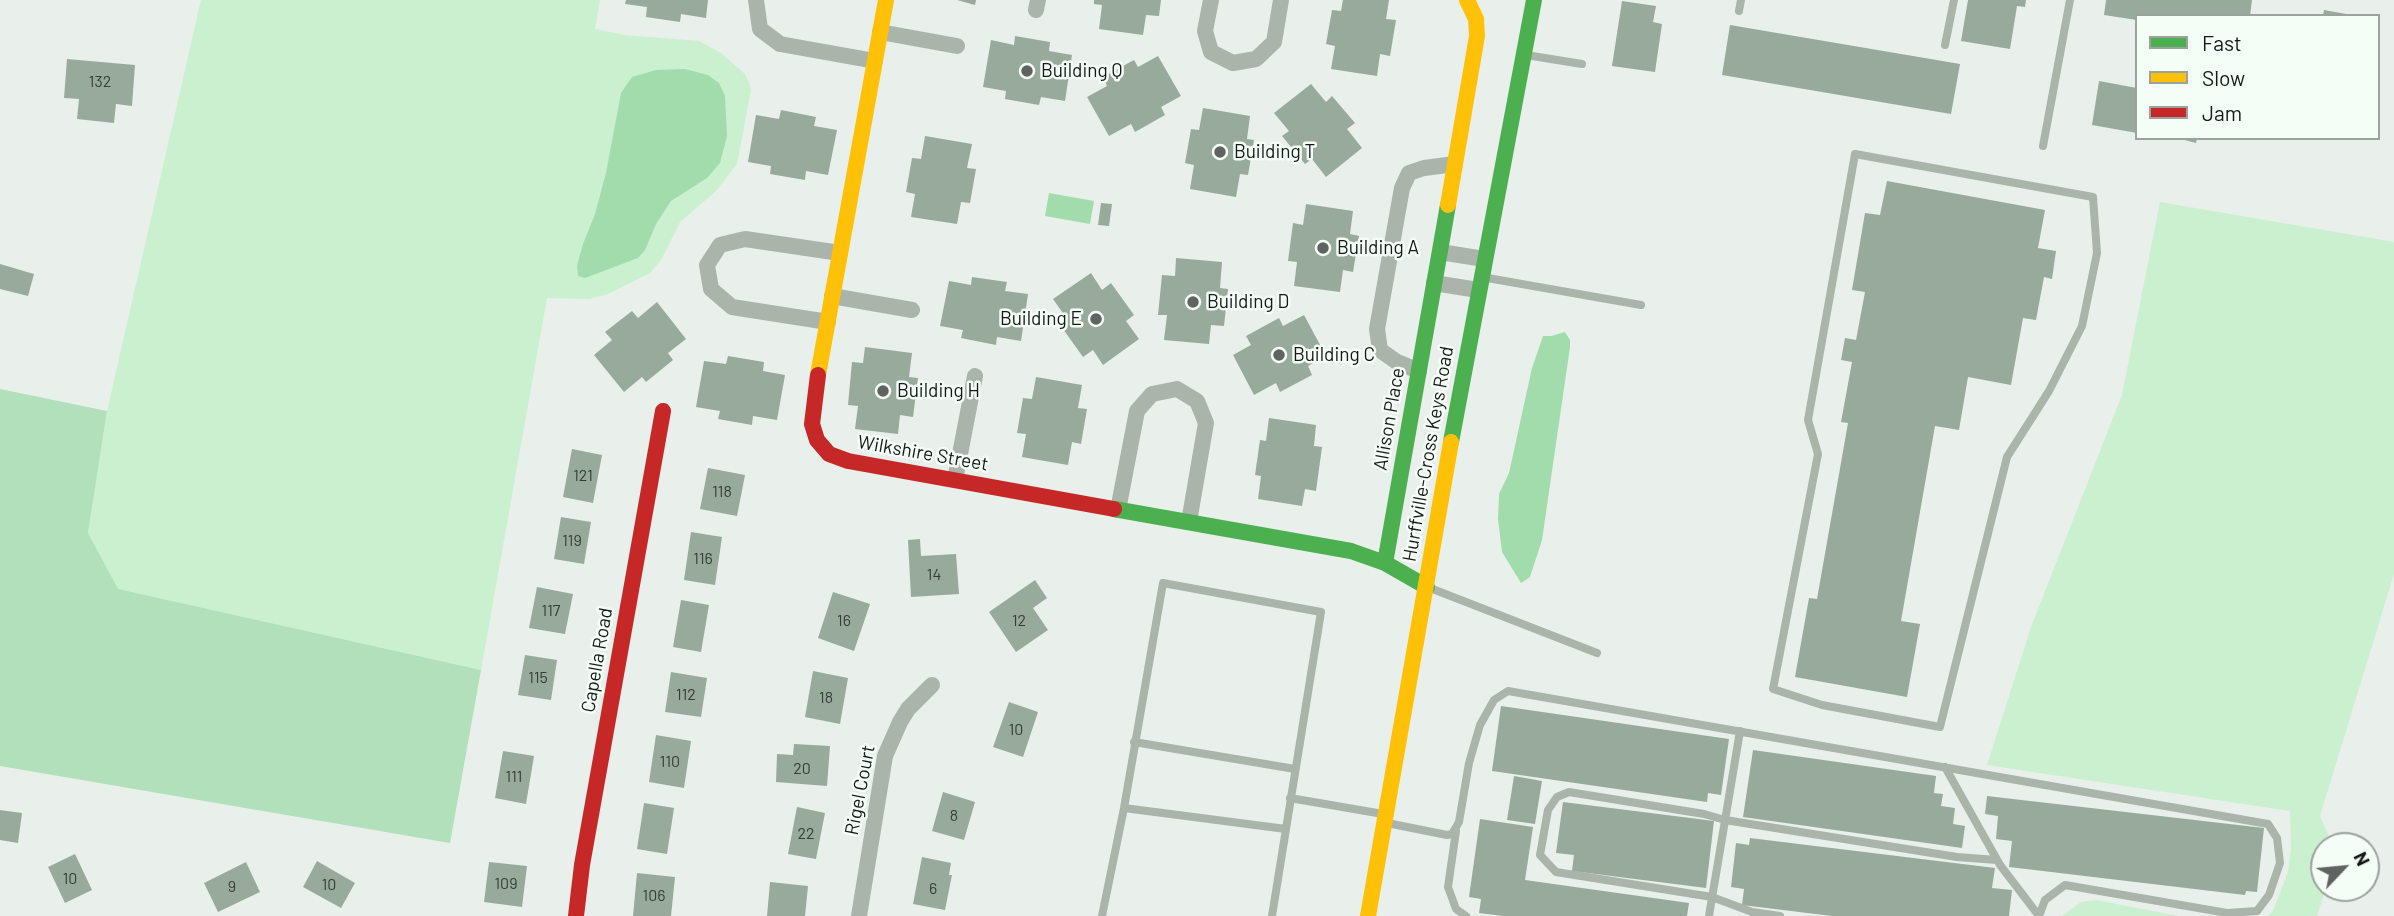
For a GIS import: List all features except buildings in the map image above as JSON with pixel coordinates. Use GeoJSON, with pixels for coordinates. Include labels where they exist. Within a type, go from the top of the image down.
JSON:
{"type":"FeatureCollection","features":[{"type":"Feature","properties":{"kind":"street"},"geometry":{"type":"LineString","coordinates":[[756,0],[760,29],[780,44],[875,61]]}},
{"type":"Feature","properties":{"kind":"street","name":"Wilkshire Street"},"geometry":{"type":"LineString","coordinates":[[886,0],[813,405],[812,424],[817,440],[829,454],[848,461],[1351,551],[1385,563],[1427,587]]}},
{"type":"Feature","properties":{"kind":"street"},"geometry":{"type":"LineString","coordinates":[[1211,0],[1205,31],[1212,52],[1233,63],[1256,59],[1274,42],[1281,0]]}},
{"type":"Feature","properties":{"kind":"street","name":"Allison Place"},"geometry":{"type":"LineString","coordinates":[[1385,563],[1477,36],[1476,19],[1467,0]]}},
{"type":"Feature","properties":{"kind":"street","name":"Hurffville-Cross Keys Road"},"geometry":{"type":"LineString","coordinates":[[1368,916],[1484,259],[1534,0]]}},
{"type":"Feature","properties":{"kind":"street"},"geometry":{"type":"LineString","coordinates":[[880,32],[957,46]]}},
{"type":"Feature","properties":{"kind":"street"},"geometry":{"type":"LineString","coordinates":[[1419,371],[1397,362],[1380,350],[1377,329],[1402,188],[1409,173],[1455,164]]}},
{"type":"Feature","properties":{"kind":"street"},"geometry":{"type":"LineString","coordinates":[[828,322],[732,307],[711,289],[707,265],[720,245],[745,239],[840,253]]}},
{"type":"Feature","properties":{"kind":"street"},"geometry":{"type":"LineString","coordinates":[[1440,252],[1484,259]]}},
{"type":"Feature","properties":{"kind":"street"},"geometry":{"type":"LineString","coordinates":[[1434,283],[1480,283]]}},
{"type":"Feature","properties":{"kind":"street"},"geometry":{"type":"LineString","coordinates":[[832,296],[912,310]]}},
{"type":"Feature","properties":{"kind":"street"},"geometry":{"type":"LineString","coordinates":[[955,480],[975,376]]}},
{"type":"Feature","properties":{"kind":"street"},"geometry":{"type":"LineString","coordinates":[[1118,510],[1137,411],[1152,394],[1177,388],[1197,401],[1206,423],[1189,522]]}},
{"type":"Feature","properties":{"kind":"street","name":"Capella Road"},"geometry":{"type":"LineString","coordinates":[[576,916],[582,865],[663,411]]}},
{"type":"Feature","properties":{"kind":"street","name":"Rigel Court"},"geometry":{"type":"LineString","coordinates":[[859,916],[886,756],[908,709],[932,685]]}},
{"type":"Feature","properties":{"kind":"lane"},"geometry":{"type":"LineString","coordinates":[[1739,11],[1741,0]]}},
{"type":"Feature","properties":{"kind":"lane"},"geometry":{"type":"LineString","coordinates":[[1945,45],[1954,0]]}},
{"type":"Feature","properties":{"kind":"lane"},"geometry":{"type":"LineString","coordinates":[[2043,146],[2070,0]]}},
{"type":"Feature","properties":{"kind":"lane"},"geometry":{"type":"LineString","coordinates":[[1523,54],[1582,64]]}},
{"type":"Feature","properties":{"kind":"lane"},"geometry":{"type":"LineString","coordinates":[[1855,154],[2093,197],[2097,253],[2082,326],[2049,391],[2007,457],[1940,727],[1822,705],[1773,689],[1818,454],[1808,420],[1855,154]]}},
{"type":"Feature","properties":{"kind":"lane"},"geometry":{"type":"LineString","coordinates":[[1480,283],[1642,305]]}},
{"type":"Feature","properties":{"kind":"lane"},"geometry":{"type":"LineString","coordinates":[[1102,916],[1124,808],[1163,583],[1321,612],[1272,916]]}},
{"type":"Feature","properties":{"kind":"lane"},"geometry":{"type":"LineString","coordinates":[[1427,587],[1597,653]]}},
{"type":"Feature","properties":{"kind":"lane"},"geometry":{"type":"LineString","coordinates":[[1466,916],[1456,909],[1448,887],[1456,830],[1480,725],[1494,699],[1508,691],[2268,824],[2277,838],[2280,863],[2269,895],[2257,911],[2227,914],[2065,885],[2045,900],[2039,916]]}},
{"type":"Feature","properties":{"kind":"lane"},"geometry":{"type":"LineString","coordinates":[[1709,916],[1740,731]]}},
{"type":"Feature","properties":{"kind":"lane"},"geometry":{"type":"LineString","coordinates":[[1134,742],[1295,769]]}},
{"type":"Feature","properties":{"kind":"lane"},"geometry":{"type":"LineString","coordinates":[[1945,767],[1997,860],[2039,916]]}},
{"type":"Feature","properties":{"kind":"lane"},"geometry":{"type":"LineString","coordinates":[[1780,916],[1752,912],[1712,897],[1556,872],[1540,855],[1548,810],[1557,797],[1569,792],[1957,858],[1997,860]]}},
{"type":"Feature","properties":{"kind":"lane"},"geometry":{"type":"LineString","coordinates":[[1290,797],[1447,835],[1456,830]]}},
{"type":"Feature","properties":{"kind":"lane"},"geometry":{"type":"LineString","coordinates":[[1124,808],[1286,829]]}},
{"type":"Feature","properties":{"kind":"shaded area"},"geometry":{"type":"Polygon","coordinates":[[[201,0],[600,0],[595,29],[625,35],[699,41],[721,53],[745,74],[749,83],[751,90],[737,164],[716,191],[680,222],[661,260],[650,273],[608,294],[589,299],[547,298],[481,670],[117,589],[88,533],[107,411],[201,0]]]}},
{"type":"Feature","properties":{"kind":"shaded area"},"geometry":{"type":"Polygon","coordinates":[[[685,69],[708,75],[719,83],[725,96],[727,136],[720,163],[707,178],[671,201],[638,258],[585,278],[578,276],[577,266],[606,173],[621,93],[632,77],[656,70],[685,69]]]}},
{"type":"Feature","properties":{"kind":"shaded area"},"geometry":{"type":"Polygon","coordinates":[[[1049,193],[1094,201],[1090,224],[1045,216],[1049,193]]]}},
{"type":"Feature","properties":{"kind":"shaded area"},"geometry":{"type":"Polygon","coordinates":[[[2160,202],[2394,242],[2394,574],[2320,816],[2327,832],[2310,832],[2310,902],[2322,902],[2317,916],[2268,916],[2273,911],[2288,872],[2291,850],[2290,811],[1987,765],[2031,627],[2122,395],[2160,202]]]}},
{"type":"Feature","properties":{"kind":"shaded area"},"geometry":{"type":"Polygon","coordinates":[[[1565,332],[1570,340],[1570,347],[1542,540],[1530,577],[1521,583],[1502,552],[1498,519],[1499,494],[1509,473],[1532,368],[1543,336],[1565,332]]]}},
{"type":"Feature","properties":{"kind":"shaded area"},"geometry":{"type":"Polygon","coordinates":[[[0,389],[107,411],[88,533],[118,589],[481,670],[450,843],[0,766],[0,389]]]}},
{"type":"Feature","properties":{"kind":"shaded area"},"geometry":{"type":"Polygon","coordinates":[[[2096,900],[2178,916],[2062,916],[2081,902],[2096,900]]]}},
{"type":"Feature","properties":{"kind":"traffic: fast"},"geometry":{"type":"LineString","coordinates":[[1451,442],[1534,0]]}},
{"type":"Feature","properties":{"kind":"traffic: fast"},"geometry":{"type":"LineString","coordinates":[[1385,563],[1448,205]]}},
{"type":"Feature","properties":{"kind":"traffic: fast"},"geometry":{"type":"LineString","coordinates":[[1114,509],[1351,551],[1385,563],[1427,587]]}},
{"type":"Feature","properties":{"kind":"traffic: slow"},"geometry":{"type":"LineString","coordinates":[[818,375],[886,0]]}},
{"type":"Feature","properties":{"kind":"traffic: slow"},"geometry":{"type":"LineString","coordinates":[[1448,205],[1477,36],[1476,19],[1467,0]]}},
{"type":"Feature","properties":{"kind":"traffic: slow"},"geometry":{"type":"LineString","coordinates":[[1368,916],[1451,442]]}},
{"type":"Feature","properties":{"kind":"traffic: jam"},"geometry":{"type":"LineString","coordinates":[[818,375],[812,424],[817,440],[829,454],[848,461],[1114,509]]}},
{"type":"Feature","properties":{"kind":"traffic: jam"},"geometry":{"type":"LineString","coordinates":[[576,916],[582,865],[663,411]]}},
{"type":"Feature","properties":{"kind":"place","name":"Building Q"},"geometry":{"type":"Point","coordinates":[1027,71]}},
{"type":"Feature","properties":{"kind":"place","name":"Building T"},"geometry":{"type":"Point","coordinates":[1220,152]}},
{"type":"Feature","properties":{"kind":"place","name":"Building A"},"geometry":{"type":"Point","coordinates":[1323,248]}},
{"type":"Feature","properties":{"kind":"place","name":"Building D"},"geometry":{"type":"Point","coordinates":[1193,302]}},
{"type":"Feature","properties":{"kind":"place","name":"Building E"},"geometry":{"type":"Point","coordinates":[1096,319]}},
{"type":"Feature","properties":{"kind":"place","name":"Building C"},"geometry":{"type":"Point","coordinates":[1279,355]}},
{"type":"Feature","properties":{"kind":"place","name":"Building H"},"geometry":{"type":"Point","coordinates":[883,391]}}]}
